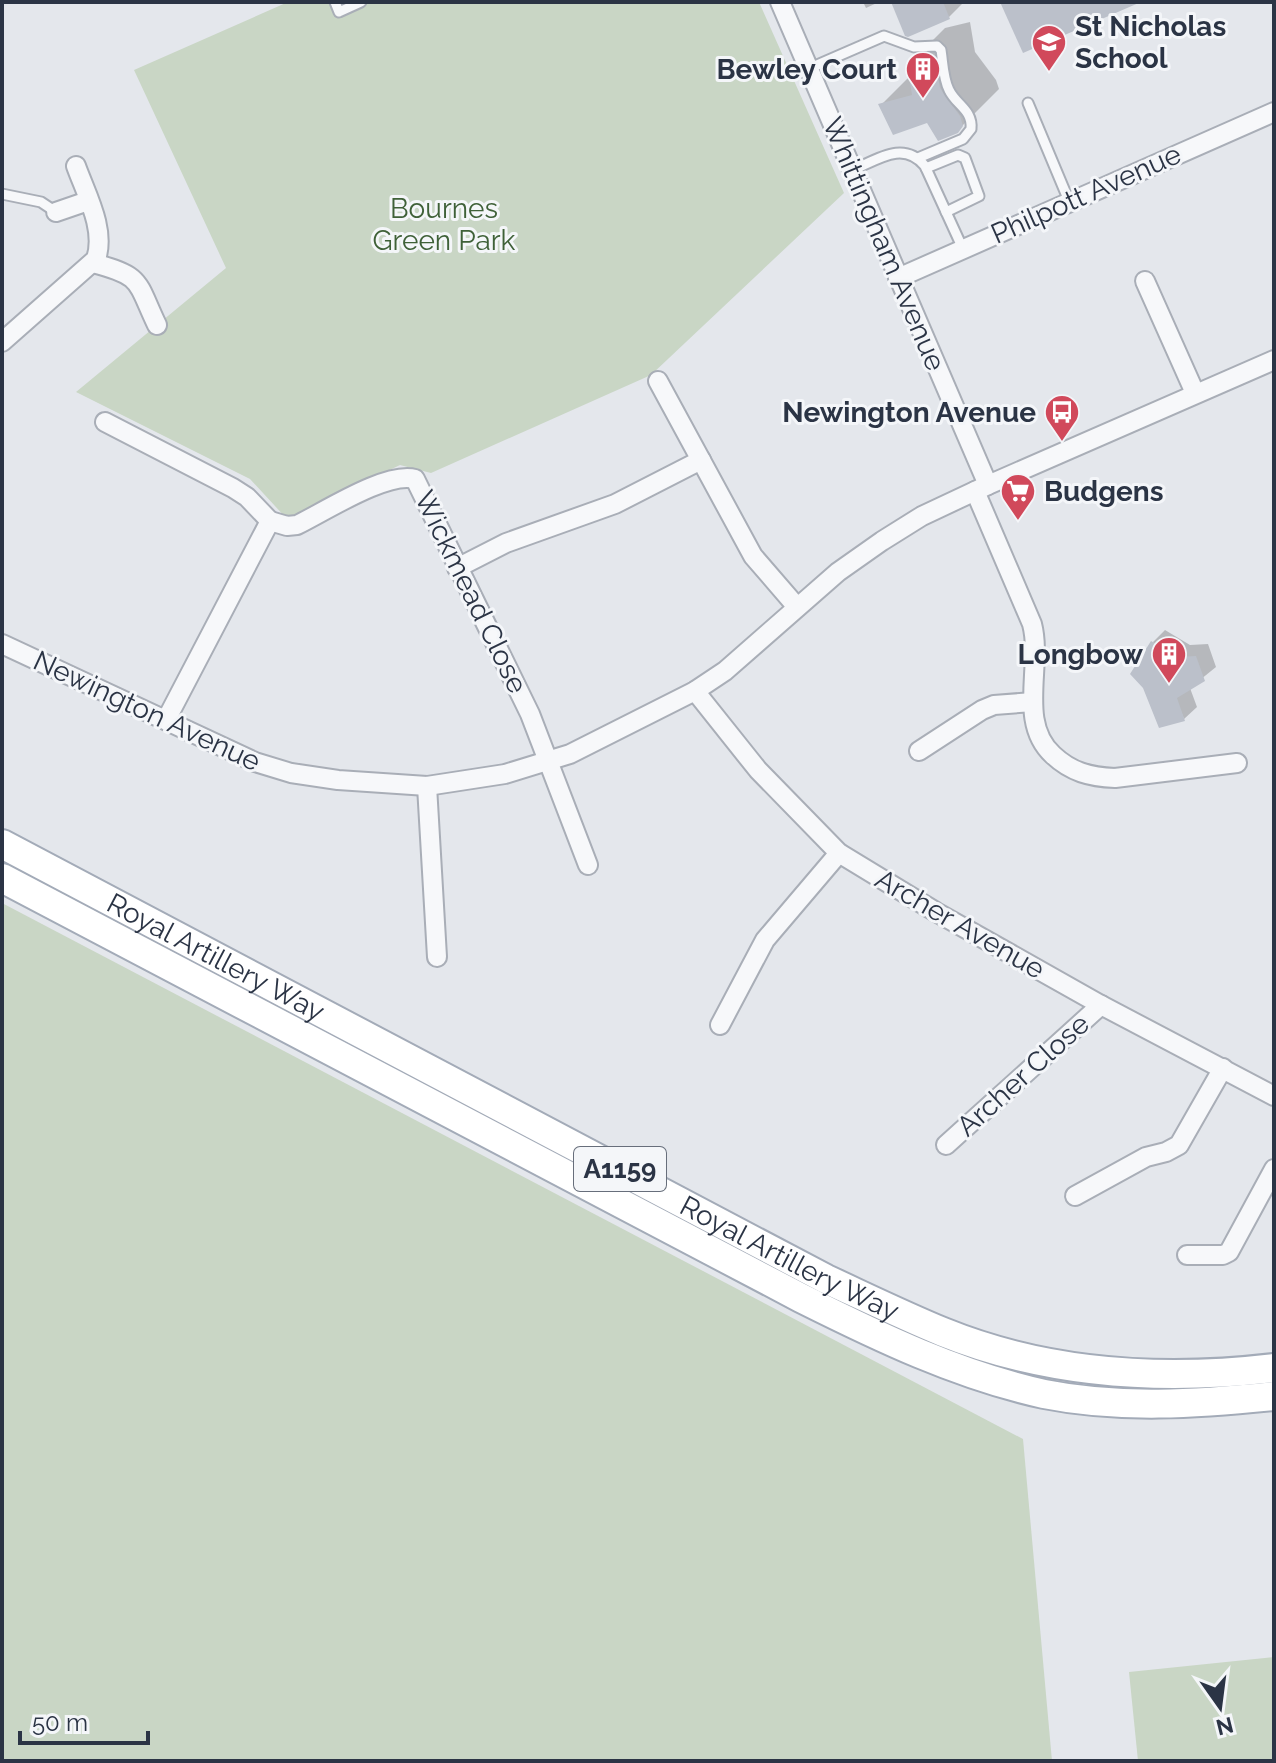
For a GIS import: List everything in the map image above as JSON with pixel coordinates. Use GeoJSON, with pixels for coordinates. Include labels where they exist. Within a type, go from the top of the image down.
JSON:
{"type":"FeatureCollection","features":[{"type":"Feature","properties":{"kind":"main road","name":"Royal Artillery Way"},"geometry":{"type":"LineString","coordinates":[[2,844],[826,1279],[945,1333],[1035,1361],[1082,1369],[1185,1375],[1274,1368]]}},
{"type":"Feature","properties":{"kind":"main road","name":"Royal Artillery Way"},"geometry":{"type":"LineString","coordinates":[[2,878],[886,1340],[964,1371],[1045,1394],[1125,1403],[1208,1403],[1274,1396]]}},
{"type":"Feature","properties":{"kind":"street","name":"Whittingham Avenue"},"geometry":{"type":"LineString","coordinates":[[780,2],[898,278],[1032,624],[1036,649],[1035,723],[1048,750],[1071,769],[1084,775],[1115,778],[1237,763]]}},
{"type":"Feature","properties":{"kind":"street","name":"Philpott Avenue"},"geometry":{"type":"LineString","coordinates":[[898,278],[1274,112]]}},
{"type":"Feature","properties":{"kind":"street"},"geometry":{"type":"LineString","coordinates":[[2,342],[93,263],[100,248],[76,166]]}},
{"type":"Feature","properties":{"kind":"street"},"geometry":{"type":"LineString","coordinates":[[56,212],[88,201]]}},
{"type":"Feature","properties":{"kind":"street"},"geometry":{"type":"LineString","coordinates":[[93,263],[120,270],[136,280],[157,325]]}},
{"type":"Feature","properties":{"kind":"street"},"geometry":{"type":"LineString","coordinates":[[1145,281],[1195,393]]}},
{"type":"Feature","properties":{"kind":"street","name":"Newington Avenue"},"geometry":{"type":"LineString","coordinates":[[2,644],[255,762],[282,770],[338,780],[427,786],[505,774],[550,762],[695,691],[725,671],[797,607],[882,541],[922,516],[1274,360]]}},
{"type":"Feature","properties":{"kind":"street"},"geometry":{"type":"LineString","coordinates":[[658,381],[753,556],[797,607]]}},
{"type":"Feature","properties":{"kind":"street"},"geometry":{"type":"LineString","coordinates":[[105,422],[233,488],[247,497],[270,521],[166,720]]}},
{"type":"Feature","properties":{"kind":"street"},"geometry":{"type":"LineString","coordinates":[[457,568],[506,543],[615,504],[701,460]]}},
{"type":"Feature","properties":{"kind":"street","name":"Wickmead Close"},"geometry":{"type":"LineString","coordinates":[[270,521],[287,526],[297,525],[376,486],[402,477],[415,479],[530,714],[588,865]]}},
{"type":"Feature","properties":{"kind":"street","name":"Archer Avenue"},"geometry":{"type":"LineString","coordinates":[[695,691],[758,770],[839,853],[1101,1005],[1274,1096]]}},
{"type":"Feature","properties":{"kind":"street"},"geometry":{"type":"LineString","coordinates":[[919,751],[982,710],[994,705],[1033,702]]}},
{"type":"Feature","properties":{"kind":"street"},"geometry":{"type":"LineString","coordinates":[[427,786],[437,957]]}},
{"type":"Feature","properties":{"kind":"street"},"geometry":{"type":"LineString","coordinates":[[720,1025],[765,940],[839,853]]}},
{"type":"Feature","properties":{"kind":"street","name":"Archer Close"},"geometry":{"type":"LineString","coordinates":[[946,1145],[1101,1005]]}},
{"type":"Feature","properties":{"kind":"street"},"geometry":{"type":"LineString","coordinates":[[1075,1196],[1146,1157],[1179,1145],[1223,1068]]}},
{"type":"Feature","properties":{"kind":"street"},"geometry":{"type":"LineString","coordinates":[[1187,1255],[1223,1255],[1229,1252],[1274,1169]]}},
{"type":"Feature","properties":{"kind":"lane"},"geometry":{"type":"LineString","coordinates":[[335,2],[339,12],[361,2]]}},
{"type":"Feature","properties":{"kind":"lane"},"geometry":{"type":"LineString","coordinates":[[808,69],[884,36],[891,36],[914,47],[937,46],[941,50],[947,86],[972,119],[971,129],[963,139],[918,158]]}},
{"type":"Feature","properties":{"kind":"lane"},"geometry":{"type":"LineString","coordinates":[[1028,103],[1069,201]]}},
{"type":"Feature","properties":{"kind":"lane"},"geometry":{"type":"LineString","coordinates":[[851,171],[898,153],[909,152],[918,158],[926,168],[963,249]]}},
{"type":"Feature","properties":{"kind":"lane"},"geometry":{"type":"LineString","coordinates":[[926,168],[958,155],[965,158],[979,196],[946,212]]}},
{"type":"Feature","properties":{"kind":"lane"},"geometry":{"type":"LineString","coordinates":[[2,194],[41,202],[56,212]]}},
{"type":"Feature","properties":{"kind":"green space","name":"Bournes Green Park"},"geometry":{"type":"Polygon","coordinates":[[[288,2],[759,2],[844,193],[651,375],[431,473],[400,465],[287,519],[250,479],[76,392],[226,268],[134,70],[288,2]]]}},
{"type":"Feature","properties":{"kind":"green space"},"geometry":{"type":"Polygon","coordinates":[[[2,903],[1023,1439],[1052,1761],[2,1761],[2,903]]]}},
{"type":"Feature","properties":{"kind":"green space"},"geometry":{"type":"Polygon","coordinates":[[[1274,1657],[1274,1761],[1138,1761],[1129,1672],[1274,1657]]]}},
{"type":"Feature","properties":{"kind":"building"},"geometry":{"type":"Polygon","coordinates":[[[891,2],[943,2],[950,19],[908,37],[891,2]]]}},
{"type":"Feature","properties":{"kind":"building"},"geometry":{"type":"Polygon","coordinates":[[[1000,2],[1141,2],[1023,53],[1000,2]]]}},
{"type":"Feature","properties":{"kind":"building","name":"Bewley Court"},"geometry":{"type":"Polygon","coordinates":[[[934,57],[940,88],[960,116],[963,126],[958,133],[938,141],[927,123],[893,135],[878,104],[912,95],[907,63],[934,57]]]}},
{"type":"Feature","properties":{"kind":"building","name":"Longbow"},"geometry":{"type":"Polygon","coordinates":[[[1151,641],[1177,657],[1196,656],[1205,681],[1177,698],[1185,721],[1159,728],[1143,688],[1130,674],[1151,641]]]}},
{"type":"Feature","properties":{"kind":"place","name":"St Nicholas School"},"geometry":{"type":"Point","coordinates":[1049,73]}},
{"type":"Feature","properties":{"kind":"place","name":"Bewley Court"},"geometry":{"type":"Point","coordinates":[923,100]}},
{"type":"Feature","properties":{"kind":"place","name":"Newington Avenue"},"geometry":{"type":"Point","coordinates":[1062,443]}},
{"type":"Feature","properties":{"kind":"place","name":"Budgens"},"geometry":{"type":"Point","coordinates":[1018,522]}},
{"type":"Feature","properties":{"kind":"place","name":"Longbow"},"geometry":{"type":"Point","coordinates":[1169,685]}}]}
